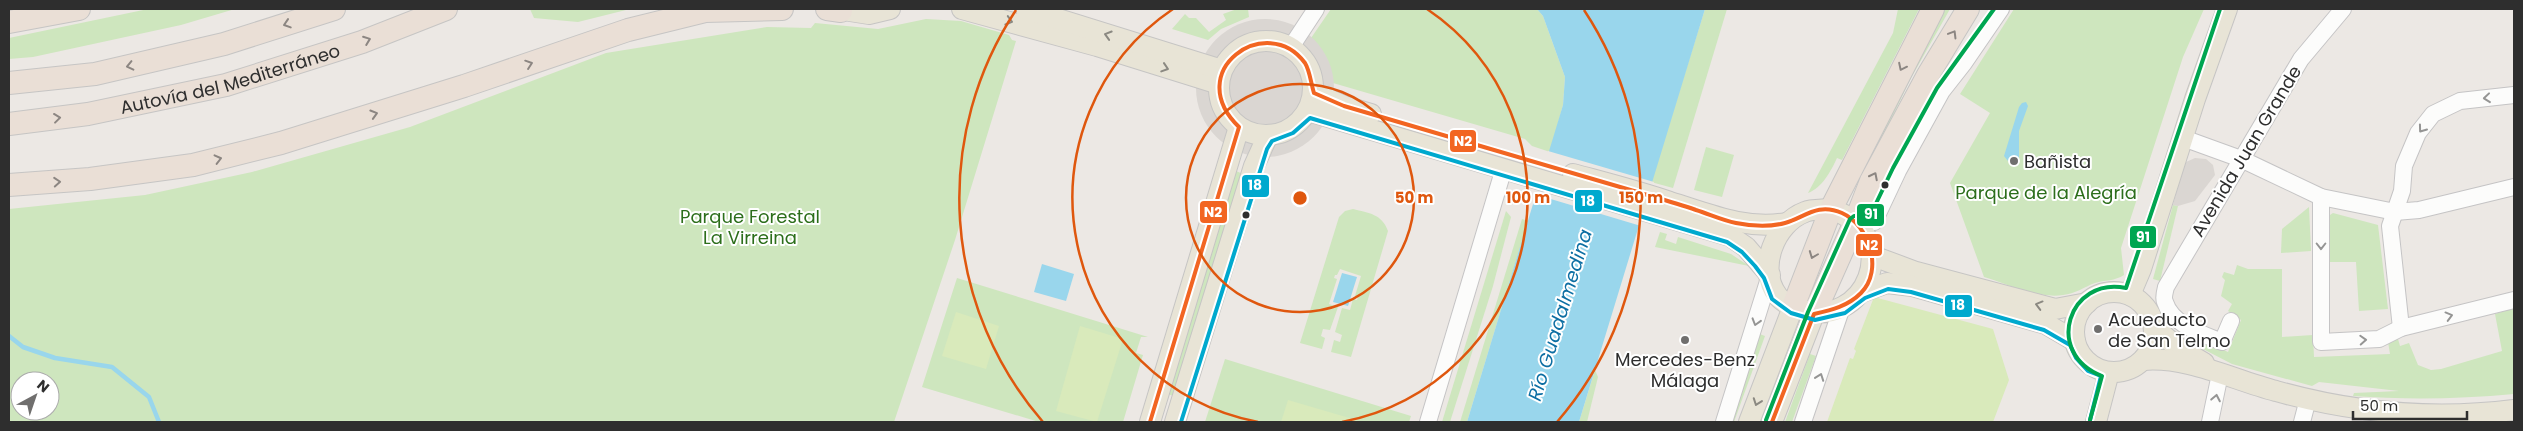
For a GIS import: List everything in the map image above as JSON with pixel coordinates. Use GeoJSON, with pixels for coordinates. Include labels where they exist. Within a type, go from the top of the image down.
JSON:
{"type":"FeatureCollection","features":[{"type":"Feature","properties":{"kind":"highway"},"geometry":{"type":"LineString","coordinates":[[9,22],[79,9]]}},
{"type":"Feature","properties":{"kind":"highway","name":"Autovía del Mediterráneo"},"geometry":{"type":"LineString","coordinates":[[9,83],[95,74],[224,44],[334,9]]}},
{"type":"Feature","properties":{"kind":"highway","name":"Autovía del Mediterráneo"},"geometry":{"type":"LineString","coordinates":[[9,124],[88,114],[226,85],[362,42],[446,9]]}},
{"type":"Feature","properties":{"kind":"highway"},"geometry":{"type":"LineString","coordinates":[[9,185],[90,179],[193,165],[299,137],[464,86],[628,30],[705,12],[782,9]]}},
{"type":"Feature","properties":{"kind":"highway"},"geometry":{"type":"LineString","coordinates":[[1803,311],[1831,209],[1933,9]]}},
{"type":"Feature","properties":{"kind":"highway"},"geometry":{"type":"LineString","coordinates":[[1803,311],[1856,222],[1871,181],[1928,76],[1968,9]]}},
{"type":"Feature","properties":{"kind":"main road"},"geometry":{"type":"LineString","coordinates":[[835,10],[869,14],[890,9]]}},
{"type":"Feature","properties":{"kind":"main road"},"geometry":{"type":"LineString","coordinates":[[962,9],[1220,77]]}},
{"type":"Feature","properties":{"kind":"main road"},"geometry":{"type":"LineString","coordinates":[[1026,9],[1220,77]]}},
{"type":"Feature","properties":{"kind":"main road"},"geometry":{"type":"LineString","coordinates":[[2130,295],[2141,269],[2182,138],[2227,9]]}},
{"type":"Feature","properties":{"kind":"main road"},"geometry":{"type":"LineString","coordinates":[[1265,40],[1291,47],[1306,61],[1313,76],[1311,102],[1294,127],[1281,134],[1253,133],[1239,127],[1226,113],[1220,101],[1220,77],[1238,50],[1265,40]]}},
{"type":"Feature","properties":{"kind":"main road"},"geometry":{"type":"LineString","coordinates":[[1311,102],[1344,106],[1525,167],[1667,208],[1736,224],[1769,226],[1786,223],[1806,212],[1831,209],[1856,222],[1869,241],[1873,256],[1868,282],[1862,292]]}},
{"type":"Feature","properties":{"kind":"main road"},"geometry":{"type":"LineString","coordinates":[[1311,102],[1504,168],[1525,167]]}},
{"type":"Feature","properties":{"kind":"main road"},"geometry":{"type":"LineString","coordinates":[[1150,422],[1239,127]]}},
{"type":"Feature","properties":{"kind":"main road"},"geometry":{"type":"LineString","coordinates":[[1175,422],[1254,166],[1268,135]]}},
{"type":"Feature","properties":{"kind":"main road"},"geometry":{"type":"LineString","coordinates":[[1667,208],[1730,236],[1751,252],[1770,275],[1777,295],[1803,311],[1842,307],[1862,292],[1887,283],[1912,286],[2046,324],[2075,341]]}},
{"type":"Feature","properties":{"kind":"main road"},"geometry":{"type":"LineString","coordinates":[[1770,275],[1772,247],[1777,235],[1786,223]]}},
{"type":"Feature","properties":{"kind":"main road"},"geometry":{"type":"LineString","coordinates":[[1873,256],[1916,272],[2055,309],[2087,303]]}},
{"type":"Feature","properties":{"kind":"main road"},"geometry":{"type":"LineString","coordinates":[[2111,292],[2130,295],[2148,311],[2155,328],[2154,342],[2143,360],[2135,367],[2119,373],[2093,367],[2081,354],[2075,341],[2075,322],[2087,303],[2097,296],[2111,292]]}},
{"type":"Feature","properties":{"kind":"main road"},"geometry":{"type":"LineString","coordinates":[[1749,422],[1803,311]]}},
{"type":"Feature","properties":{"kind":"main road"},"geometry":{"type":"LineString","coordinates":[[1772,422],[1803,311]]}},
{"type":"Feature","properties":{"kind":"main road"},"geometry":{"type":"LineString","coordinates":[[2155,328],[2177,347],[2220,374]]}},
{"type":"Feature","properties":{"kind":"main road"},"geometry":{"type":"LineString","coordinates":[[2143,360],[2156,359],[2172,362],[2308,399],[2351,407],[2405,413],[2448,415],[2514,410]]}},
{"type":"Feature","properties":{"kind":"main road"},"geometry":{"type":"LineString","coordinates":[[2096,422],[2109,372]]}},
{"type":"Feature","properties":{"kind":"street"},"geometry":{"type":"LineString","coordinates":[[1291,47],[1316,9]]}},
{"type":"Feature","properties":{"kind":"street"},"geometry":{"type":"LineString","coordinates":[[1856,222],[1874,222],[1898,171],[1942,91],[1964,63],[2001,9]]}},
{"type":"Feature","properties":{"kind":"street","name":"Avenida Juan Grande"},"geometry":{"type":"LineString","coordinates":[[2231,321],[2222,342],[2187,327],[2172,315],[2164,301],[2166,286],[2301,58],[2343,9]]}},
{"type":"Feature","properties":{"kind":"street"},"geometry":{"type":"LineString","coordinates":[[2401,328],[2390,226],[2402,191],[2404,166],[2418,133],[2433,114],[2460,100],[2514,95]]}},
{"type":"Feature","properties":{"kind":"street"},"geometry":{"type":"LineString","coordinates":[[2182,138],[2241,159],[2321,197],[2395,212],[2420,210],[2514,187]]}},
{"type":"Feature","properties":{"kind":"street"},"geometry":{"type":"LineString","coordinates":[[1428,422],[1504,168]]}},
{"type":"Feature","properties":{"kind":"street"},"geometry":{"type":"LineString","coordinates":[[2321,197],[2322,342],[2379,339],[2401,328],[2514,300]]}},
{"type":"Feature","properties":{"kind":"street"},"geometry":{"type":"LineString","coordinates":[[1724,422],[1770,275]]}},
{"type":"Feature","properties":{"kind":"street"},"geometry":{"type":"LineString","coordinates":[[1803,422],[1842,307]]}},
{"type":"Feature","properties":{"kind":"street"},"geometry":{"type":"LineString","coordinates":[[2210,422],[2220,374]]}},
{"type":"Feature","properties":{"kind":"street"},"geometry":{"type":"LineString","coordinates":[[2302,422],[2308,399]]}},
{"type":"Feature","properties":{"kind":"green space"},"geometry":{"type":"Polygon","coordinates":[[[148,9],[235,9],[181,25],[33,57],[9,59],[9,38],[148,9]]]}},
{"type":"Feature","properties":{"kind":"green space"},"geometry":{"type":"Polygon","coordinates":[[[530,9],[630,9],[578,22],[534,18],[530,9]]]}},
{"type":"Feature","properties":{"kind":"green space"},"geometry":{"type":"Polygon","coordinates":[[[1237,9],[1248,9],[1249,17],[1221,29],[1208,40],[1172,29],[1185,14],[1189,18],[1196,18],[1209,32],[1226,20],[1223,14],[1237,9]]]}},
{"type":"Feature","properties":{"kind":"green space"},"geometry":{"type":"Polygon","coordinates":[[[1331,9],[1537,9],[1543,16],[1565,77],[1563,105],[1550,152],[1532,146],[1525,139],[1333,83],[1325,59],[1311,38],[1331,9]]]}},
{"type":"Feature","properties":{"kind":"green space"},"geometry":{"type":"Polygon","coordinates":[[[1705,9],[1727,9],[1673,188],[1651,182],[1705,9]]]}},
{"type":"Feature","properties":{"kind":"green space"},"geometry":{"type":"Polygon","coordinates":[[[1898,9],[1919,9],[1842,160],[1837,158],[1822,183],[1808,193],[1893,33],[1898,9]]]}},
{"type":"Feature","properties":{"kind":"green space"},"geometry":{"type":"Polygon","coordinates":[[[1944,9],[1950,9],[1911,78],[1866,171],[1862,170],[1907,76],[1944,9]]]}},
{"type":"Feature","properties":{"kind":"green space","name":"Parque de la Alegría"},"geometry":{"type":"Polygon","coordinates":[[[2014,9],[2204,9],[2183,57],[2121,248],[2124,275],[2095,283],[2067,294],[2053,296],[2033,293],[1984,277],[1950,183],[1990,113],[1960,94],[2014,9]]]}},
{"type":"Feature","properties":{"kind":"green space","name":"Parque Forestal La Virreina"},"geometry":{"type":"Polygon","coordinates":[[[926,19],[961,21],[1009,35],[1012,40],[1016,41],[955,240],[894,422],[9,422],[9,209],[145,195],[252,172],[410,127],[606,53],[767,27],[811,28],[815,23],[878,29],[926,19]]]}},
{"type":"Feature","properties":{"kind":"green space"},"geometry":{"type":"Polygon","coordinates":[[[1706,147],[1734,155],[1722,197],[1694,190],[1706,147]]]}},
{"type":"Feature","properties":{"kind":"green space"},"geometry":{"type":"Polygon","coordinates":[[[1236,171],[1243,174],[1176,397],[1168,394],[1236,171]]]}},
{"type":"Feature","properties":{"kind":"green space"},"geometry":{"type":"Polygon","coordinates":[[[2173,205],[2178,206],[2160,281],[2153,279],[2173,205]]]}},
{"type":"Feature","properties":{"kind":"green space"},"geometry":{"type":"Polygon","coordinates":[[[2309,207],[2311,251],[2281,253],[2282,229],[2309,207]]]}},
{"type":"Feature","properties":{"kind":"green space"},"geometry":{"type":"Polygon","coordinates":[[[1353,209],[1370,213],[1379,218],[1388,231],[1351,357],[1331,352],[1334,340],[1340,342],[1342,335],[1335,332],[1342,308],[1350,310],[1353,299],[1357,300],[1358,297],[1355,296],[1361,276],[1340,269],[1334,278],[1337,279],[1329,304],[1338,307],[1330,330],[1323,329],[1321,336],[1325,338],[1322,349],[1300,343],[1339,217],[1345,211],[1353,209]]]}},
{"type":"Feature","properties":{"kind":"green space"},"geometry":{"type":"Polygon","coordinates":[[[1506,211],[1511,217],[1493,286],[1450,422],[1442,422],[1506,211]]]}},
{"type":"Feature","properties":{"kind":"green space"},"geometry":{"type":"Polygon","coordinates":[[[2333,213],[2378,225],[2388,309],[2359,311],[2356,262],[2330,262],[2330,215],[2333,213]]]}},
{"type":"Feature","properties":{"kind":"green space"},"geometry":{"type":"Polygon","coordinates":[[[1522,219],[1528,221],[1467,422],[1460,422],[1522,219]]]}},
{"type":"Feature","properties":{"kind":"green space"},"geometry":{"type":"Polygon","coordinates":[[[1660,232],[1667,234],[1665,240],[1676,244],[1678,237],[1731,254],[1749,266],[1655,247],[1660,232]]]}},
{"type":"Feature","properties":{"kind":"green space"},"geometry":{"type":"Polygon","coordinates":[[[2237,265],[2248,269],[2282,269],[2282,337],[2313,335],[2314,357],[2390,354],[2388,342],[2398,339],[2400,346],[2409,343],[2418,365],[2431,370],[2441,369],[2502,351],[2495,314],[2514,308],[2514,394],[2434,398],[2353,396],[2354,393],[2399,391],[2319,382],[2312,386],[2232,364],[2203,349],[2206,342],[2228,352],[2241,320],[2228,311],[2232,304],[2221,296],[2225,280],[2222,277],[2224,272],[2234,275],[2237,265]]]}},
{"type":"Feature","properties":{"kind":"green space"},"geometry":{"type":"Polygon","coordinates":[[[957,278],[1148,337],[1141,337],[1136,353],[1143,355],[1123,422],[1039,422],[922,387],[957,278]]]}},
{"type":"Feature","properties":{"kind":"green space"},"geometry":{"type":"Polygon","coordinates":[[[1874,297],[1993,329],[2009,380],[1993,422],[1827,422],[1850,358],[1853,359],[1856,351],[1854,349],[1874,297]]]}},
{"type":"Feature","properties":{"kind":"green space"},"geometry":{"type":"Polygon","coordinates":[[[956,312],[999,326],[986,369],[942,356],[956,312]]]}},
{"type":"Feature","properties":{"kind":"green space"},"geometry":{"type":"Polygon","coordinates":[[[1080,326],[1123,339],[1097,422],[1056,411],[1080,326]]]}},
{"type":"Feature","properties":{"kind":"green space"},"geometry":{"type":"Polygon","coordinates":[[[1757,333],[1765,336],[1734,422],[1728,422],[1757,333]]]}},
{"type":"Feature","properties":{"kind":"green space"},"geometry":{"type":"Polygon","coordinates":[[[1810,354],[1816,356],[1792,422],[1785,422],[1810,354]]]}},
{"type":"Feature","properties":{"kind":"green space"},"geometry":{"type":"Polygon","coordinates":[[[1225,359],[1411,416],[1409,422],[1205,422],[1225,359]]]}},
{"type":"Feature","properties":{"kind":"green space"},"geometry":{"type":"Polygon","coordinates":[[[1595,370],[1598,377],[1587,422],[1579,422],[1595,370]]]}},
{"type":"Feature","properties":{"kind":"green space"},"geometry":{"type":"Polygon","coordinates":[[[1288,400],[1363,422],[1281,422],[1288,400]]]}},
{"type":"Feature","properties":{"kind":"shaded area"},"geometry":{"type":"Polygon","coordinates":[[[1265,19],[1291,25],[1303,31],[1313,40],[1322,50],[1328,62],[1334,88],[1328,114],[1322,126],[1313,136],[1303,145],[1291,151],[1265,157],[1239,151],[1227,145],[1217,136],[1208,126],[1202,114],[1196,88],[1202,62],[1208,50],[1217,40],[1227,31],[1239,25],[1265,19]]]}},
{"type":"Feature","properties":{"kind":"shaded area"},"geometry":{"type":"Polygon","coordinates":[[[2195,158],[2206,159],[2213,165],[2215,175],[2195,201],[2178,206],[2173,205],[2186,162],[2195,158]]]}},
{"type":"Feature","properties":{"kind":"water","name":"Río Guadalmedina"},"geometry":{"type":"Polygon","coordinates":[[[1537,9],[1705,9],[1579,422],[1467,422],[1563,105],[1565,77],[1543,16],[1537,9]]]}},
{"type":"Feature","properties":{"kind":"water"},"geometry":{"type":"Polygon","coordinates":[[[2026,102],[2028,106],[2019,131],[2019,161],[2014,164],[2004,156],[2019,107],[2022,103],[2026,102]]]}},
{"type":"Feature","properties":{"kind":"water"},"geometry":{"type":"Polygon","coordinates":[[[1042,264],[1074,274],[1066,301],[1034,292],[1042,264]]]}},
{"type":"Feature","properties":{"kind":"water"},"geometry":{"type":"Polygon","coordinates":[[[1342,273],[1357,277],[1348,306],[1333,302],[1342,273]]]}},
{"type":"Feature","properties":{"kind":"pier"},"geometry":{"type":"Polygon","coordinates":[[[1548,151],[1654,182],[1641,226],[1534,194],[1548,151]]]}},
{"type":"Feature","properties":{"kind":"waterway"},"geometry":{"type":"LineString","coordinates":[[9,336],[23,347],[55,358],[112,367],[149,397],[159,422]]}},
{"type":"Feature","properties":{"kind":"transit line","name":"91"},"geometry":{"type":"LineString","coordinates":[[1766,420],[1808,312],[1850,219],[1854,216],[1870,216],[1893,168],[1937,88],[1994,9]]}},
{"type":"Feature","properties":{"kind":"transit line","name":"91"},"geometry":{"type":"LineString","coordinates":[[2090,420],[2102,376],[2084,365],[2073,351],[2069,335],[2070,319],[2078,305],[2090,293],[2106,287],[2126,288],[2220,9]]}},
{"type":"Feature","properties":{"kind":"transit line","name":"N2"},"geometry":{"type":"LineString","coordinates":[[1150,422],[1239,127],[1224,106],[1220,86],[1224,68],[1236,54],[1252,46],[1270,43],[1289,49],[1305,63],[1314,93],[1344,106],[1736,223],[1760,226],[1773,225],[1792,221],[1811,212],[1825,209],[1842,213],[1852,219],[1860,227],[1870,249],[1872,272],[1868,283],[1861,293],[1851,301],[1833,309],[1814,314],[1772,422]]}},
{"type":"Feature","properties":{"kind":"transit line","name":"18"},"geometry":{"type":"LineString","coordinates":[[1181,422],[1267,149],[1272,141],[1293,133],[1310,118],[1727,242],[1742,252],[1755,266],[1764,278],[1772,299],[1791,313],[1815,320],[1845,313],[1865,298],[1888,289],[1911,292],[2044,330],[2070,345],[2076,358],[2088,371],[2101,376],[2090,420]]}},
{"type":"Feature","properties":{"kind":"place","name":"Bañista"},"geometry":{"type":"Point","coordinates":[2014,161]}},
{"type":"Feature","properties":{"kind":"place","name":"Acueducto de San Telmo"},"geometry":{"type":"Point","coordinates":[2098,329]}},
{"type":"Feature","properties":{"kind":"place","name":"Mercedes-Benz Málaga"},"geometry":{"type":"Point","coordinates":[1685,340]}}]}
